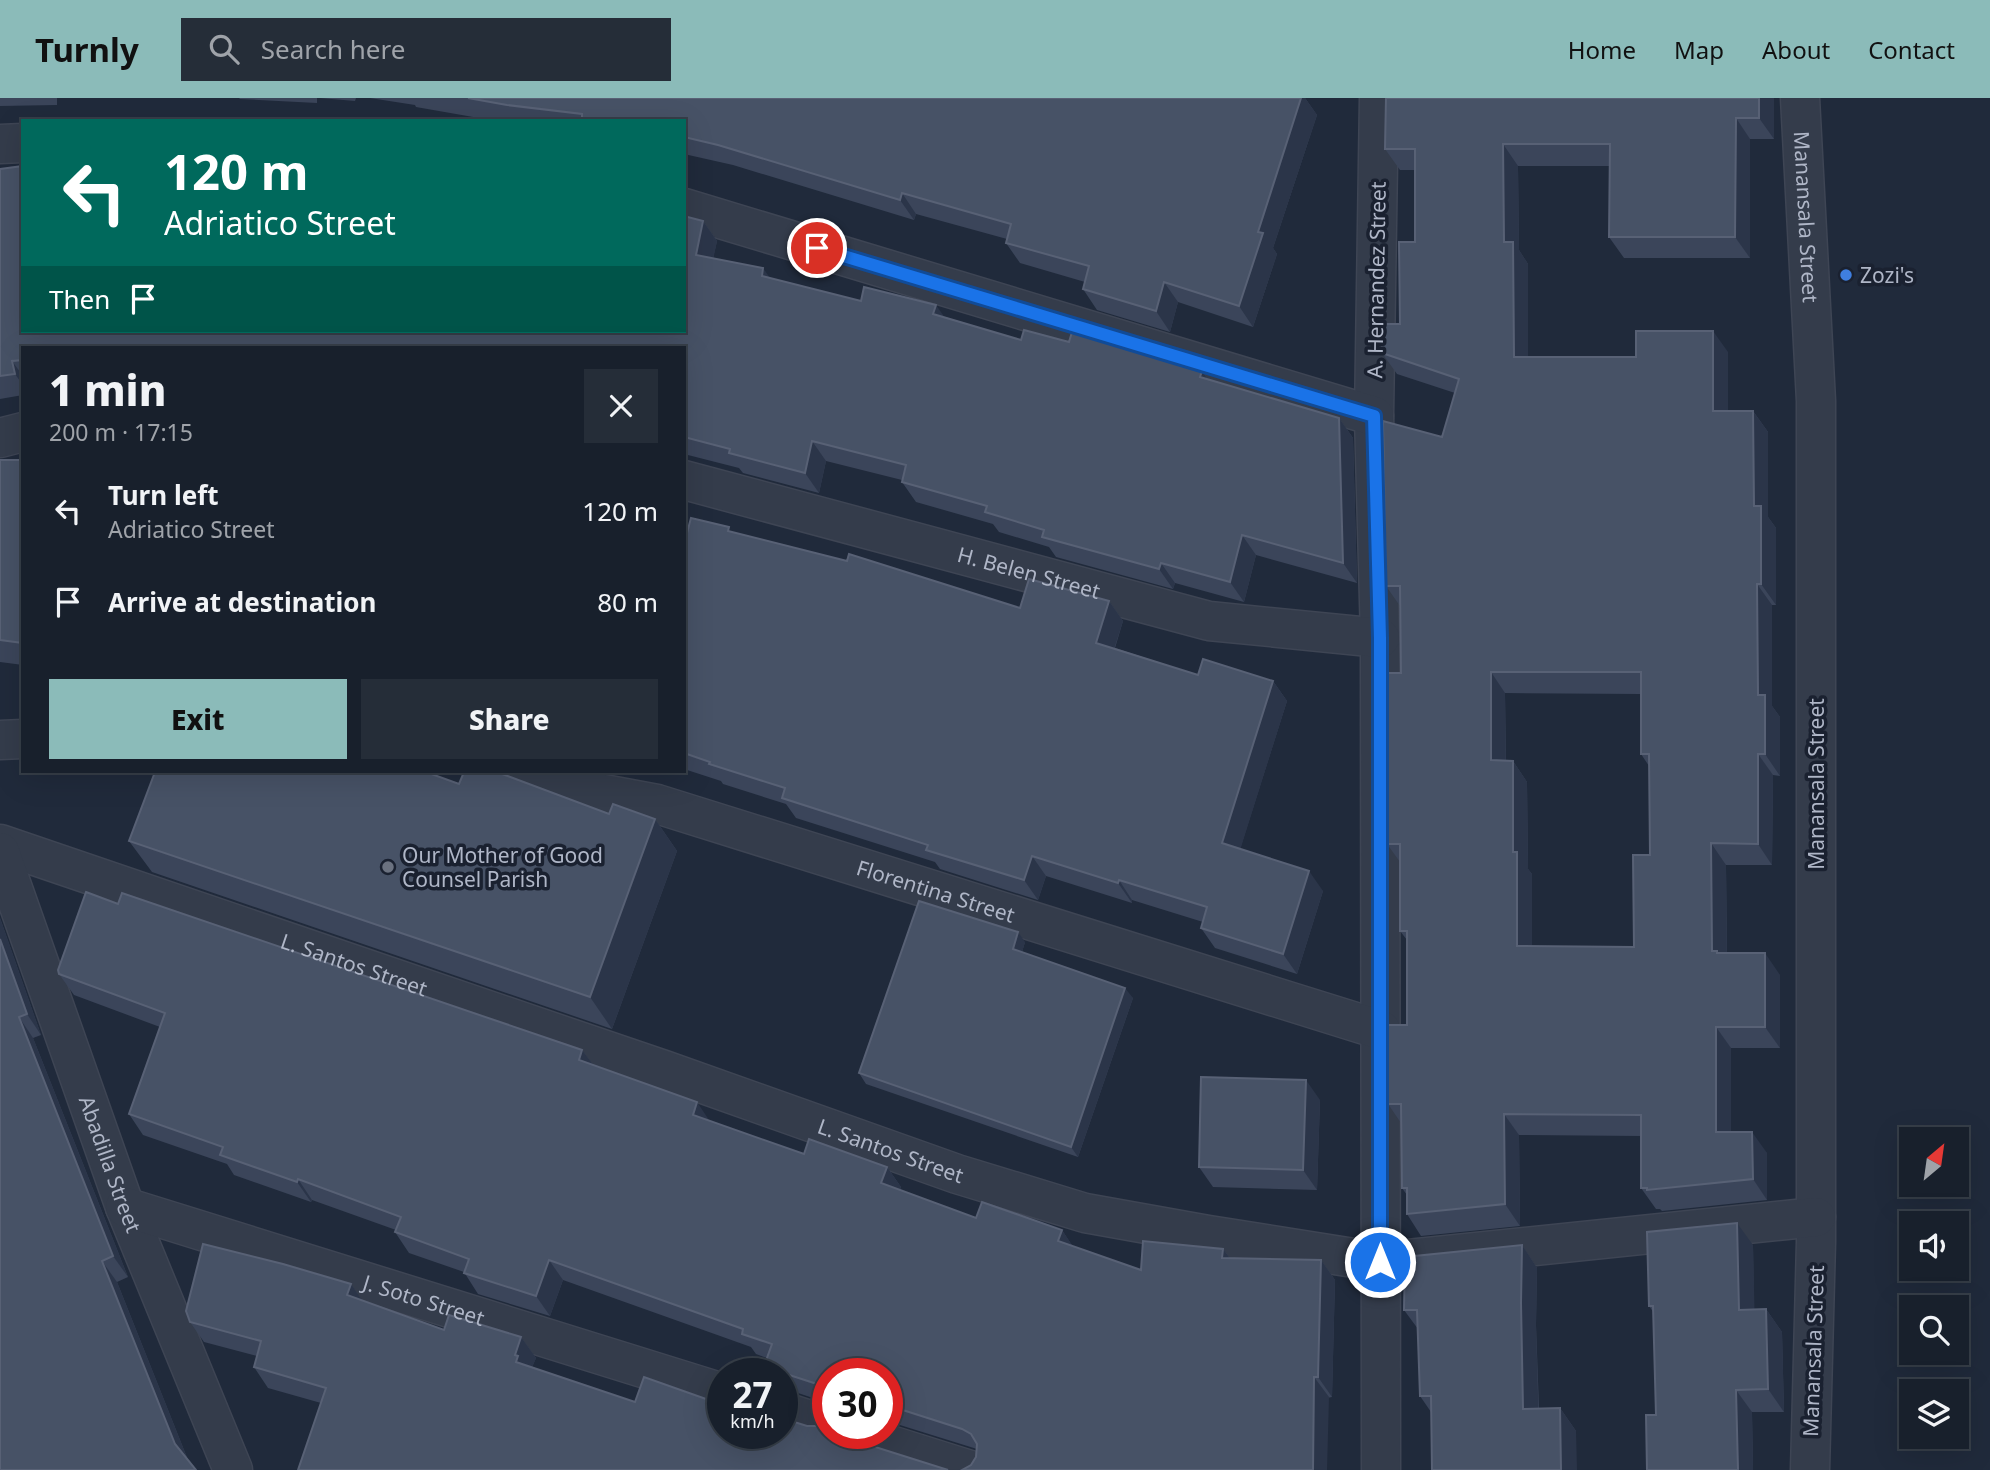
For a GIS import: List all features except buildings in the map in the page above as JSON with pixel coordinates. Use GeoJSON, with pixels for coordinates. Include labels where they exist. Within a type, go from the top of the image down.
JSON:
{"type":"FeatureCollection","features":[{"type":"Feature","properties":{"kind":"street","name":"A. Hernandez Street"},"geometry":{"type":"LineString","coordinates":[[1379,98],[1374,416],[1380,638],[1381,1470]]}},
{"type":"Feature","properties":{"kind":"street","name":"Manansala Street"},"geometry":{"type":"LineString","coordinates":[[1800,98],[1816,401],[1816,1216],[1810,1470]]}},
{"type":"Feature","properties":{"kind":"street"},"geometry":{"type":"LineString","coordinates":[[0,144],[21,143]]}},
{"type":"Feature","properties":{"kind":"street"},"geometry":{"type":"LineString","coordinates":[[686,209],[1374,416]]}},
{"type":"Feature","properties":{"kind":"street"},"geometry":{"type":"LineString","coordinates":[[0,438],[21,433]]}},
{"type":"Feature","properties":{"kind":"street","name":"H. Belen Street"},"geometry":{"type":"LineString","coordinates":[[686,481],[1209,621],[1380,638]]}},
{"type":"Feature","properties":{"kind":"street"},"geometry":{"type":"LineString","coordinates":[[0,740],[21,739]]}},
{"type":"Feature","properties":{"kind":"street","name":"Florentina Street"},"geometry":{"type":"LineString","coordinates":[[491,773],[657,804],[1381,1030]]}},
{"type":"Feature","properties":{"kind":"street","name":"L. Santos Street"},"geometry":{"type":"LineString","coordinates":[[0,844],[651,1066],[957,1174],[1085,1213],[1380,1262],[1816,1216]]}},
{"type":"Feature","properties":{"kind":"street","name":"Abadilla Street"},"geometry":{"type":"LineString","coordinates":[[0,852],[125,1207],[233,1470]]}},
{"type":"Feature","properties":{"kind":"street","name":"J. Soto Street"},"geometry":{"type":"LineString","coordinates":[[125,1207],[707,1388]]}},
{"type":"Feature","properties":{"kind":"street"},"geometry":{"type":"LineString","coordinates":[[903,1449],[971,1470]]}},
{"type":"Feature","properties":{"kind":"place","name":"Zozi's"},"geometry":{"type":"Point","coordinates":[1846,275]}},
{"type":"Feature","properties":{"kind":"place","name":"Our Mother of Good Counsel Parish"},"geometry":{"type":"Point","coordinates":[388,867]}},
{"type":"Feature","properties":{"kind":"route"},"geometry":{"type":"LineString","coordinates":[[817,248],[1374,416],[1380,638],[1380,1262]]}}]}
